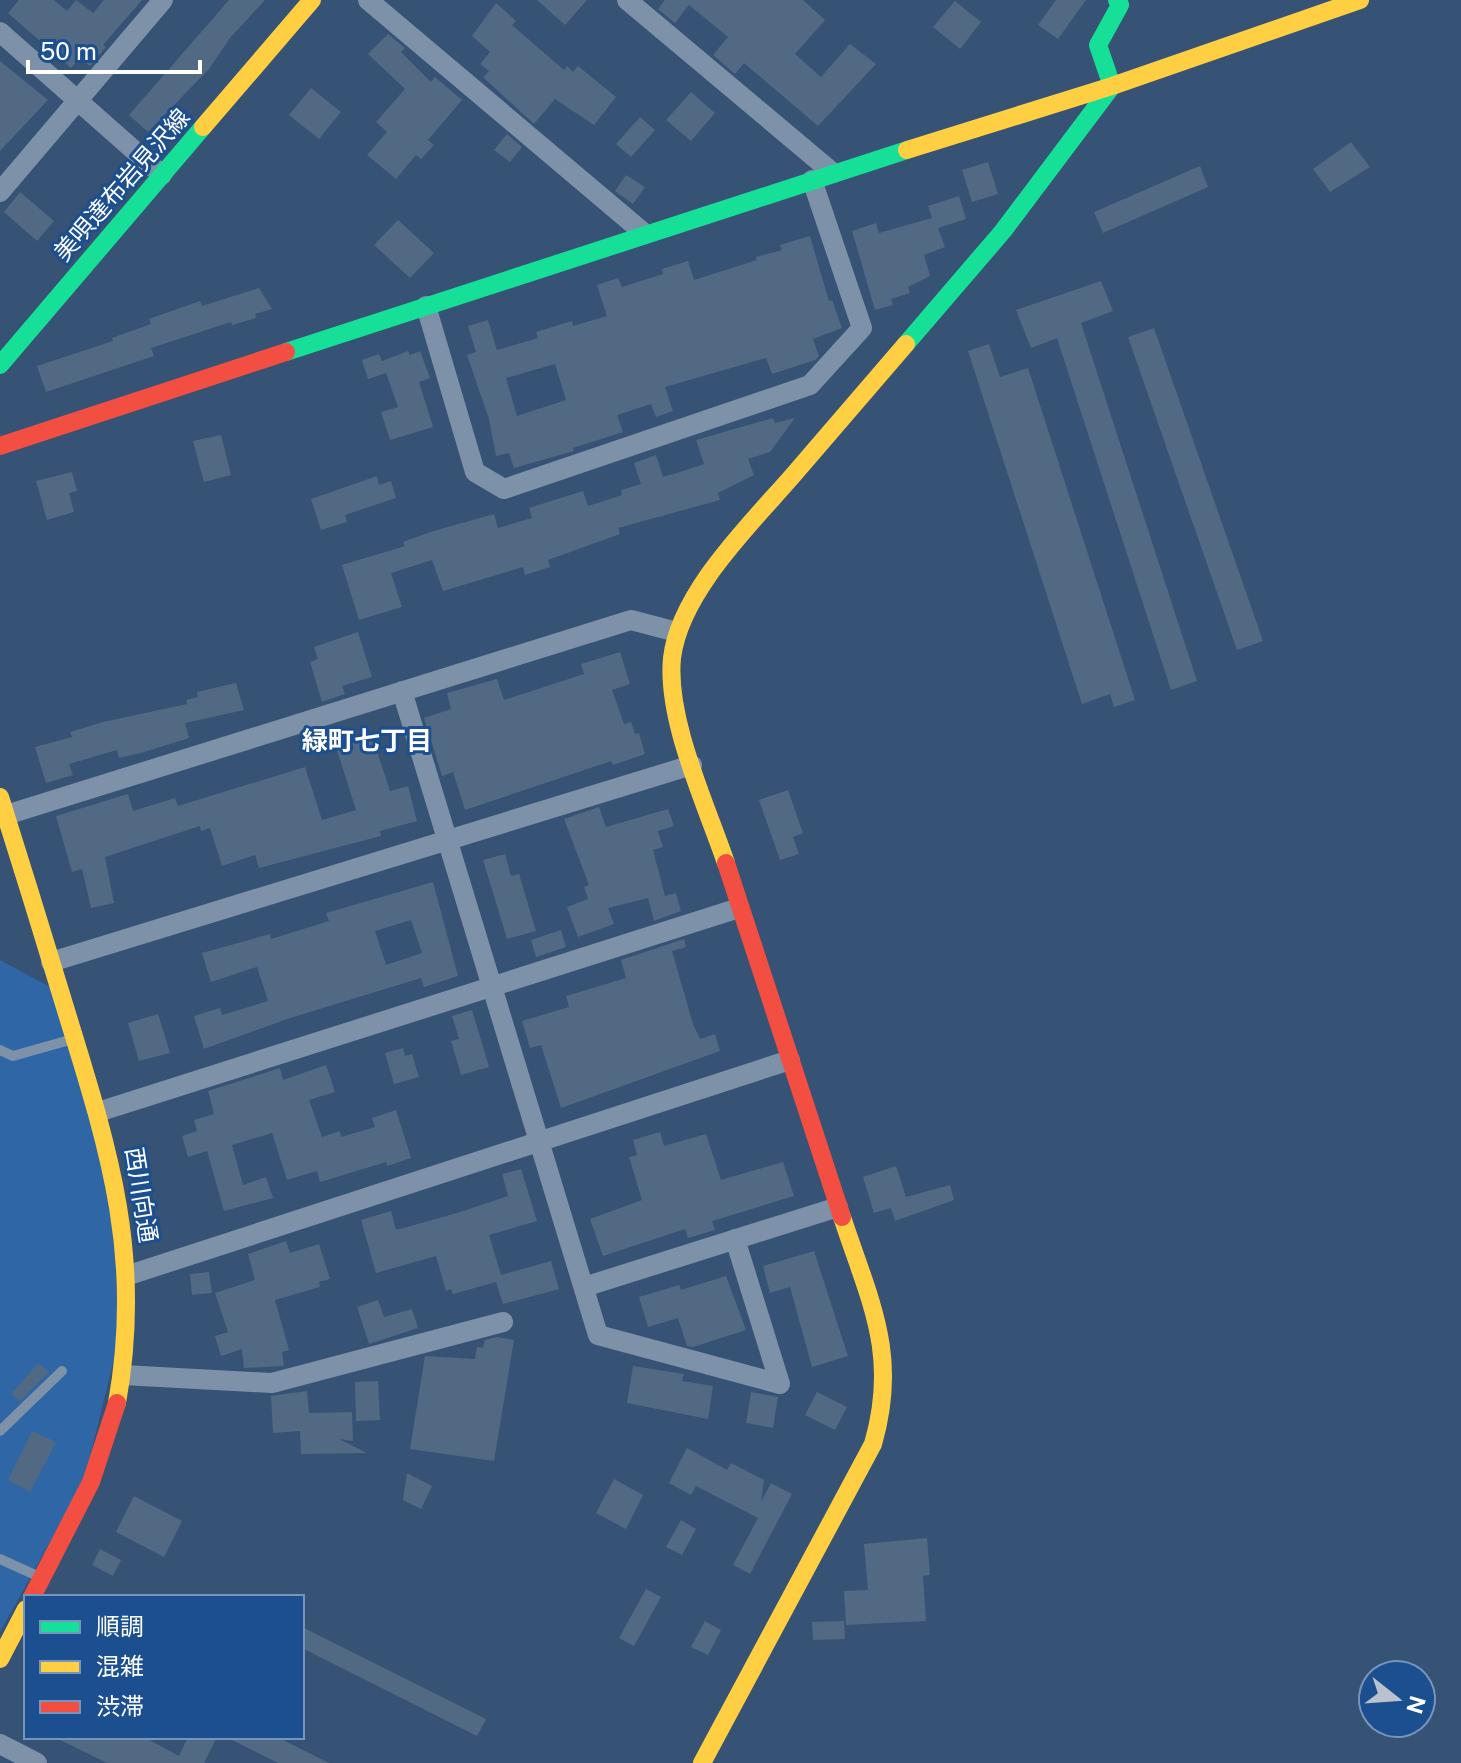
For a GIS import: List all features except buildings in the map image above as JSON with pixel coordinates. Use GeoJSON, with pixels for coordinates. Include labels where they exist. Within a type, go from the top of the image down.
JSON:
{"type":"FeatureCollection","features":[{"type":"Feature","properties":{"kind":"street"},"geometry":{"type":"LineString","coordinates":[[0,192],[163,0]]}},
{"type":"Feature","properties":{"kind":"street","name":"美唄達布岩見沢線"},"geometry":{"type":"LineString","coordinates":[[0,365],[312,0]]}},
{"type":"Feature","properties":{"kind":"street"},"geometry":{"type":"LineString","coordinates":[[368,0],[645,234]]}},
{"type":"Feature","properties":{"kind":"street"},"geometry":{"type":"LineString","coordinates":[[627,0],[833,173]]}},
{"type":"Feature","properties":{"kind":"street"},"geometry":{"type":"LineString","coordinates":[[1112,86],[1098,45],[1120,5],[1117,0]]}},
{"type":"Feature","properties":{"kind":"street"},"geometry":{"type":"LineString","coordinates":[[0,446],[833,173],[1112,86],[1360,0]]}},
{"type":"Feature","properties":{"kind":"street"},"geometry":{"type":"LineString","coordinates":[[0,32],[162,175]]}},
{"type":"Feature","properties":{"kind":"street"},"geometry":{"type":"LineString","coordinates":[[702,1763],[873,1444],[887,1394],[885,1348],[692,765],[673,694],[672,660],[677,632],[695,596],[738,539],[1003,231],[1112,86]]}},
{"type":"Feature","properties":{"kind":"street"},"geometry":{"type":"LineString","coordinates":[[426,306],[475,472],[504,489],[810,385],[862,328],[812,180]]}},
{"type":"Feature","properties":{"kind":"street"},"geometry":{"type":"LineString","coordinates":[[3,806],[402,691],[631,620],[677,632]]}},
{"type":"Feature","properties":{"kind":"street"},"geometry":{"type":"LineString","coordinates":[[402,691],[598,1335],[780,1384],[735,1239]]}},
{"type":"Feature","properties":{"kind":"street"},"geometry":{"type":"LineString","coordinates":[[51,962],[692,765]]}},
{"type":"Feature","properties":{"kind":"street","name":"西川向通"},"geometry":{"type":"LineString","coordinates":[[3,806],[117,1179],[129,1275],[123,1375],[112,1423],[93,1480],[33,1595]]}},
{"type":"Feature","properties":{"kind":"street"},"geometry":{"type":"LineString","coordinates":[[98,1112],[739,908]]}},
{"type":"Feature","properties":{"kind":"street"},"geometry":{"type":"LineString","coordinates":[[129,1275],[790,1060]]}},
{"type":"Feature","properties":{"kind":"street"},"geometry":{"type":"LineString","coordinates":[[584,1287],[838,1207]]}},
{"type":"Feature","properties":{"kind":"street"},"geometry":{"type":"LineString","coordinates":[[123,1375],[272,1383],[503,1322]]}},
{"type":"Feature","properties":{"kind":"street"},"geometry":{"type":"LineString","coordinates":[[0,1659],[24,1613]]}},
{"type":"Feature","properties":{"kind":"street"},"geometry":{"type":"LineString","coordinates":[[0,1744],[37,1763]]}},
{"type":"Feature","properties":{"kind":"lane"},"geometry":{"type":"LineString","coordinates":[[0,1050],[13,1056],[75,1039]]}},
{"type":"Feature","properties":{"kind":"lane"},"geometry":{"type":"LineString","coordinates":[[0,1431],[62,1371]]}},
{"type":"Feature","properties":{"kind":"lane"},"geometry":{"type":"LineString","coordinates":[[0,1559],[42,1578]]}},
{"type":"Feature","properties":{"kind":"shaded area"},"geometry":{"type":"Polygon","coordinates":[[[0,960],[52,988],[112,1200],[119,1339],[84,1481],[0,1632],[0,960]]]}},
{"type":"Feature","properties":{"kind":"traffic: fast"},"geometry":{"type":"LineString","coordinates":[[906,344],[1003,231],[1112,86],[1098,45],[1120,5],[1117,0]]}},
{"type":"Feature","properties":{"kind":"traffic: fast"},"geometry":{"type":"LineString","coordinates":[[0,365],[203,127]]}},
{"type":"Feature","properties":{"kind":"traffic: fast"},"geometry":{"type":"LineString","coordinates":[[286,352],[907,150]]}},
{"type":"Feature","properties":{"kind":"traffic: slow"},"geometry":{"type":"LineString","coordinates":[[203,127],[312,0]]}},
{"type":"Feature","properties":{"kind":"traffic: slow"},"geometry":{"type":"LineString","coordinates":[[907,150],[1112,86],[1360,0]]}},
{"type":"Feature","properties":{"kind":"traffic: slow"},"geometry":{"type":"LineString","coordinates":[[726,863],[689,762],[675,708],[672,658],[678,633],[703,583],[720,559],[906,344]]}},
{"type":"Feature","properties":{"kind":"traffic: slow"},"geometry":{"type":"LineString","coordinates":[[0,797],[97,1114],[118,1207],[126,1301],[124,1351],[117,1403]]}},
{"type":"Feature","properties":{"kind":"traffic: slow"},"geometry":{"type":"LineString","coordinates":[[702,1763],[873,1444],[883,1383],[882,1355],[871,1302],[842,1217]]}},
{"type":"Feature","properties":{"kind":"traffic: slow"},"geometry":{"type":"LineString","coordinates":[[0,1659],[24,1613]]}},
{"type":"Feature","properties":{"kind":"traffic: jam"},"geometry":{"type":"LineString","coordinates":[[0,446],[286,352]]}},
{"type":"Feature","properties":{"kind":"traffic: jam"},"geometry":{"type":"LineString","coordinates":[[726,863],[842,1217]]}},
{"type":"Feature","properties":{"kind":"traffic: jam"},"geometry":{"type":"LineString","coordinates":[[33,1595],[91,1482],[117,1403]]}},
{"type":"Feature","properties":{"kind":"district","name":"緑町七丁目"},"geometry":{"type":"Point","coordinates":[367,741]}}]}
